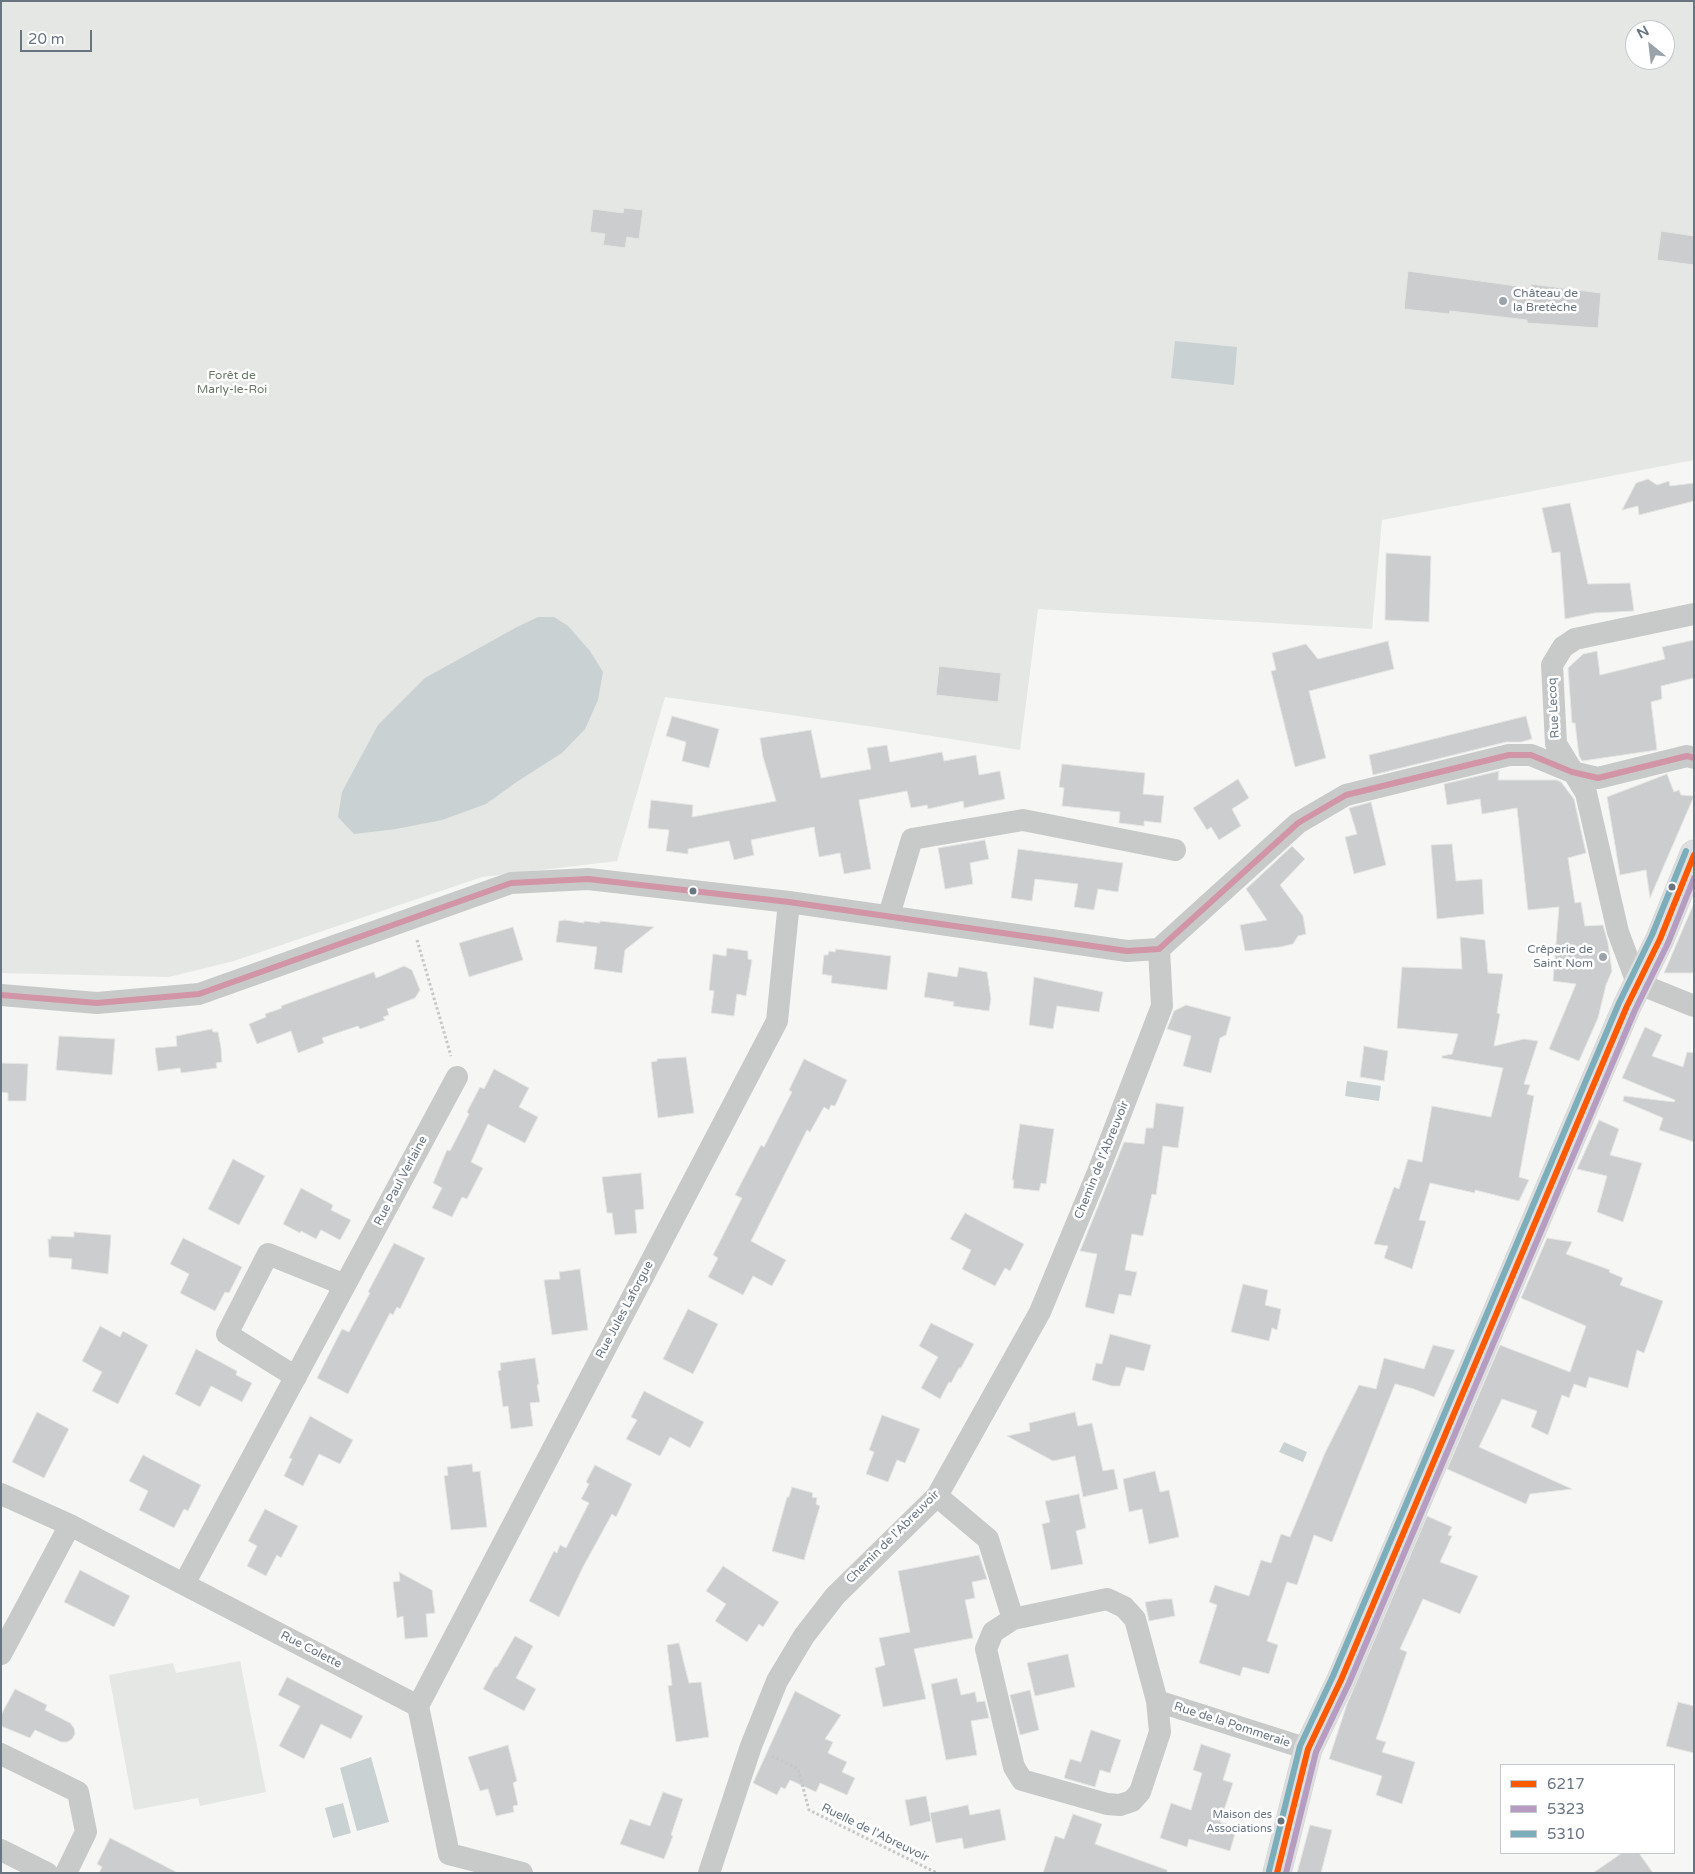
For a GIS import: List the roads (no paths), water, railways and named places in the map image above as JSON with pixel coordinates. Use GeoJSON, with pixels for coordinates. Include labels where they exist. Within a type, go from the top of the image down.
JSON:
{"type":"FeatureCollection","features":[{"type":"Feature","properties":{"kind":"street","name":"Rue Lecoq"},"geometry":{"type":"LineString","coordinates":[[1638,983],[1618,932],[1586,793],[1556,744],[1552,665],[1563,647],[1575,639],[1694,614]]}},
{"type":"Feature","properties":{"kind":"street"},"geometry":{"type":"LineString","coordinates":[[1,995],[97,1003],[199,994],[512,883],[588,879],[889,915],[1127,951],[1159,949],[1298,823],[1346,795],[1509,755],[1531,755],[1572,772],[1598,778],[1687,756],[1694,758]]}},
{"type":"Feature","properties":{"kind":"street"},"geometry":{"type":"LineString","coordinates":[[889,915],[912,840],[1023,820],[1175,850]]}},
{"type":"Feature","properties":{"kind":"street"},"geometry":{"type":"LineString","coordinates":[[1277,1873],[1308,1749],[1341,1680],[1638,983],[1660,939],[1694,854]]}},
{"type":"Feature","properties":{"kind":"street","name":"Rue Jules Laforgue"},"geometry":{"type":"LineString","coordinates":[[418,1706],[777,1021],[789,902]]}},
{"type":"Feature","properties":{"kind":"street","name":"Chemin de l'Abreuvoir"},"geometry":{"type":"LineString","coordinates":[[709,1873],[751,1746],[777,1681],[804,1636],[834,1596],[937,1496],[1040,1312],[1098,1172],[1162,1006],[1159,949]]}},
{"type":"Feature","properties":{"kind":"street"},"geometry":{"type":"LineString","coordinates":[[1638,983],[1694,1006]]}},
{"type":"Feature","properties":{"kind":"street","name":"Rue Paul Verlaine"},"geometry":{"type":"LineString","coordinates":[[184,1584],[457,1078]]}},
{"type":"Feature","properties":{"kind":"street"},"geometry":{"type":"LineString","coordinates":[[296,1377],[227,1334],[268,1254],[345,1285]]}},
{"type":"Feature","properties":{"kind":"street","name":"Rue Colette"},"geometry":{"type":"LineString","coordinates":[[1,1494],[70,1525],[418,1706]]}},
{"type":"Feature","properties":{"kind":"street"},"geometry":{"type":"LineString","coordinates":[[937,1496],[988,1539],[1013,1619]]}},
{"type":"Feature","properties":{"kind":"street"},"geometry":{"type":"LineString","coordinates":[[1,1654],[70,1525]]}},
{"type":"Feature","properties":{"kind":"street","name":"Rue de la Pommeraie"},"geometry":{"type":"LineString","coordinates":[[1107,1599],[1124,1607],[1135,1619],[1156,1701],[1160,1732],[1140,1792],[1132,1800],[1120,1805],[1106,1804],[1022,1780],[1014,1767],[986,1649],[993,1632],[1013,1619],[1107,1599]]}},
{"type":"Feature","properties":{"kind":"street","name":"Rue de la Pommeraie"},"geometry":{"type":"LineString","coordinates":[[1156,1701],[1308,1749]]}},
{"type":"Feature","properties":{"kind":"street"},"geometry":{"type":"LineString","coordinates":[[418,1706],[446,1864],[522,1873]]}},
{"type":"Feature","properties":{"kind":"street"},"geometry":{"type":"LineString","coordinates":[[1,1754],[78,1792],[86,1832],[66,1873]]}},
{"type":"Feature","properties":{"kind":"street"},"geometry":{"type":"LineString","coordinates":[[1,1850],[47,1873]]}},
{"type":"Feature","properties":{"kind":"place","name":"Château de la Bretèche"},"geometry":{"type":"Point","coordinates":[1503,301]}},
{"type":"Feature","properties":{"kind":"place","name":"Crêperie de Saint Nom"},"geometry":{"type":"Point","coordinates":[1603,957]}},
{"type":"Feature","properties":{"kind":"place","name":"Maison des Associations"},"geometry":{"type":"Point","coordinates":[1281,1821]}},
{"type":"Feature","properties":{"kind":"park label","name":"Forêt de Marly-le-Roi"},"geometry":{"type":"Point","coordinates":[232,383]}}]}
